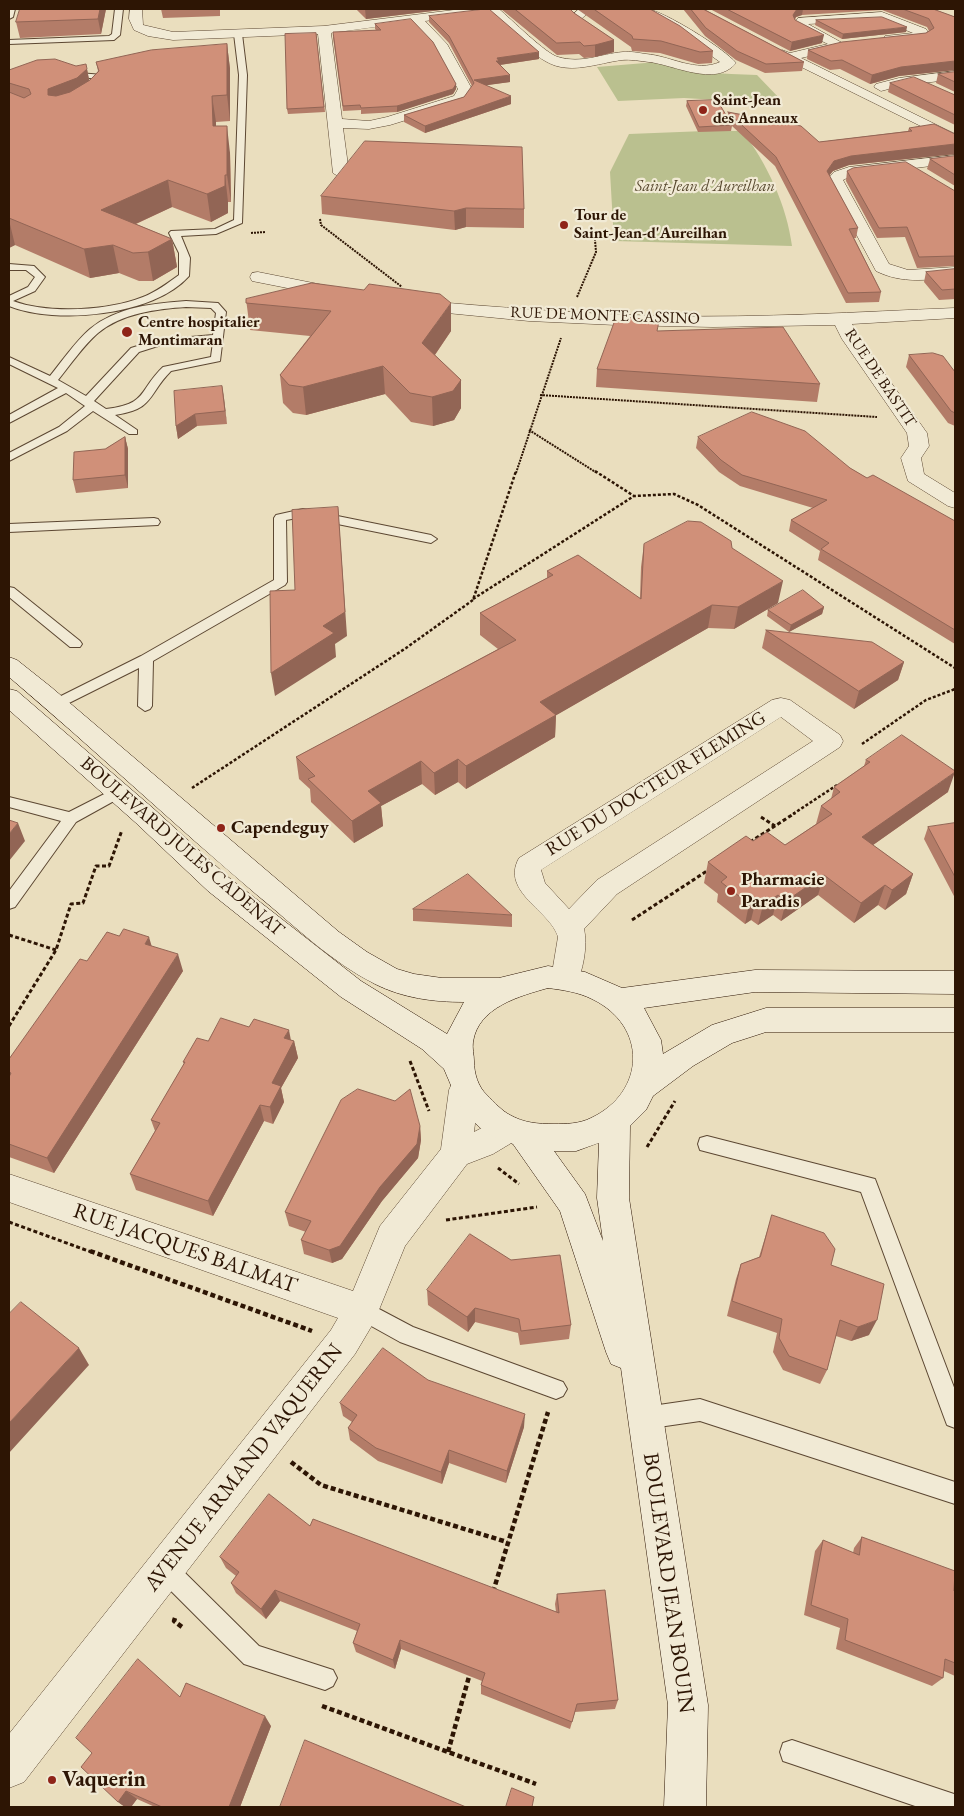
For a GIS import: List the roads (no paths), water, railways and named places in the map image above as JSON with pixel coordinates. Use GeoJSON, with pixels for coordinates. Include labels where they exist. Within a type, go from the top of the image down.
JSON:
{"type":"FeatureCollection","features":[{"type":"Feature","properties":{"kind":"street"},"geometry":{"type":"LineString","coordinates":[[136,9],[135,19],[138,26],[153,33],[173,36],[324,30],[491,9],[552,60],[573,64],[595,63],[620,51],[661,60],[684,68],[700,70],[718,68],[729,63],[724,57],[699,42],[638,9]]}},
{"type":"Feature","properties":{"kind":"street"},"geometry":{"type":"LineString","coordinates":[[840,45],[799,25],[802,21],[882,16],[922,32],[924,36],[879,40]]}},
{"type":"Feature","properties":{"kind":"street"},"geometry":{"type":"LineString","coordinates":[[335,123],[369,125],[390,121],[459,99],[465,89],[441,44],[416,19]]}},
{"type":"Feature","properties":{"kind":"street"},"geometry":{"type":"LineString","coordinates":[[324,30],[341,172]]}},
{"type":"Feature","properties":{"kind":"street"},"geometry":{"type":"LineString","coordinates":[[788,58],[854,43]]}},
{"type":"Feature","properties":{"kind":"street"},"geometry":{"type":"LineString","coordinates":[[772,49],[955,139]]}},
{"type":"Feature","properties":{"kind":"street"},"geometry":{"type":"LineString","coordinates":[[861,93],[913,80],[955,75]]}},
{"type":"Feature","properties":{"kind":"street"},"geometry":{"type":"LineString","coordinates":[[913,80],[938,92]]}},
{"type":"Feature","properties":{"kind":"street"},"geometry":{"type":"LineString","coordinates":[[955,159],[849,172],[838,175],[835,180],[882,266],[891,272],[906,276],[955,272]]}},
{"type":"Feature","properties":{"kind":"street"},"geometry":{"type":"LineString","coordinates":[[907,165],[931,180]]}},
{"type":"Feature","properties":{"kind":"street"},"geometry":{"type":"LineString","coordinates":[[258,277],[356,297]]}},
{"type":"Feature","properties":{"kind":"street","name":"RUE DE MONTE CASSINO"},"geometry":{"type":"LineString","coordinates":[[399,304],[568,318],[658,320],[840,318],[955,313]]}},
{"type":"Feature","properties":{"kind":"street","name":"RUE DE BASTIT"},"geometry":{"type":"LineString","coordinates":[[840,318],[851,339],[917,433],[919,446],[912,458],[915,477],[955,502]]}},
{"type":"Feature","properties":{"kind":"street","name":"BOULEVARD JULES CADENAT"},"geometry":{"type":"LineString","coordinates":[[9,665],[170,802],[248,873],[312,925],[362,962],[388,978],[431,990],[499,990]]}},
{"type":"Feature","properties":{"kind":"street","name":"BOULEVARD JULES CADENAT"},"geometry":{"type":"LineString","coordinates":[[9,697],[145,816],[218,884],[351,989],[433,1040],[456,1061]]}},
{"type":"Feature","properties":{"kind":"street","name":"RUE DU DOCTEUR FLEMING"},"geometry":{"type":"LineString","coordinates":[[781,706],[831,741],[736,801],[607,887],[570,926],[531,885],[526,875],[528,865],[781,706]]}},
{"type":"Feature","properties":{"kind":"street"},"geometry":{"type":"LineString","coordinates":[[565,978],[572,937],[570,926]]}},
{"type":"Feature","properties":{"kind":"street"},"geometry":{"type":"LineString","coordinates":[[645,1086],[650,1061],[647,1041],[636,1019],[618,1000],[596,987],[565,978],[532,979],[499,990],[478,1004],[463,1024],[457,1042],[456,1061],[464,1090],[476,1106],[493,1120],[516,1132],[549,1139],[575,1138],[596,1132],[615,1122],[632,1107],[645,1086],[682,1057],[722,1034],[766,1020],[955,1020]]}},
{"type":"Feature","properties":{"kind":"street"},"geometry":{"type":"LineString","coordinates":[[618,1000],[755,981],[955,982]]}},
{"type":"Feature","properties":{"kind":"street"},"geometry":{"type":"LineString","coordinates":[[464,1090],[456,1154],[516,1132]]}},
{"type":"Feature","properties":{"kind":"street","name":"BOULEVARD JEAN BOUIN"},"geometry":{"type":"LineString","coordinates":[[615,1122],[614,1198],[688,1705],[685,1807]]}},
{"type":"Feature","properties":{"kind":"street","name":"BOULEVARD JEAN BOUIN"},"geometry":{"type":"LineString","coordinates":[[516,1132],[560,1205],[645,1418]]}},
{"type":"Feature","properties":{"kind":"street","name":"AVENUE ARMAND VAQUERIN"},"geometry":{"type":"LineString","coordinates":[[9,1767],[343,1342],[362,1310],[392,1237],[456,1154]]}},
{"type":"Feature","properties":{"kind":"street","name":"RUE JACQUES BALMAT"},"geometry":{"type":"LineString","coordinates":[[9,1188],[362,1310]]}},
{"type":"Feature","properties":{"kind":"lane"},"geometry":{"type":"LineString","coordinates":[[9,17],[11,9]]}},
{"type":"Feature","properties":{"kind":"lane"},"geometry":{"type":"LineString","coordinates":[[9,42],[111,38],[116,35],[119,9]]}},
{"type":"Feature","properties":{"kind":"lane"},"geometry":{"type":"LineString","coordinates":[[9,303],[33,311],[73,311],[117,306],[144,300],[165,290],[184,276],[187,262],[186,253],[174,233],[206,234],[224,230],[239,221],[238,34]]}},
{"type":"Feature","properties":{"kind":"lane"},"geometry":{"type":"LineString","coordinates":[[91,85],[81,80],[56,76],[91,74],[123,80]]}},
{"type":"Feature","properties":{"kind":"lane"},"geometry":{"type":"LineString","coordinates":[[9,267],[27,266],[33,269],[40,277],[36,286],[22,295],[9,299]]}},
{"type":"Feature","properties":{"kind":"lane"},"geometry":{"type":"LineString","coordinates":[[9,275],[27,281],[25,288],[9,295]]}},
{"type":"Feature","properties":{"kind":"lane"},"geometry":{"type":"LineString","coordinates":[[51,382],[98,328],[119,316],[176,305],[200,303],[214,305],[221,312],[216,359],[204,364],[168,368],[161,375],[145,401],[132,409],[105,413]]}},
{"type":"Feature","properties":{"kind":"lane"},"geometry":{"type":"LineString","coordinates":[[9,458],[63,429],[91,403],[135,350],[157,343],[219,338]]}},
{"type":"Feature","properties":{"kind":"lane"},"geometry":{"type":"LineString","coordinates":[[9,360],[66,388],[133,432]]}},
{"type":"Feature","properties":{"kind":"lane"},"geometry":{"type":"LineString","coordinates":[[9,420],[66,388]]}},
{"type":"Feature","properties":{"kind":"lane"},"geometry":{"type":"LineString","coordinates":[[56,704],[146,659],[280,582],[280,518],[303,513],[430,539]]}},
{"type":"Feature","properties":{"kind":"lane"},"geometry":{"type":"LineString","coordinates":[[9,528],[154,522]]}},
{"type":"Feature","properties":{"kind":"lane"},"geometry":{"type":"LineString","coordinates":[[9,592],[75,644]]}},
{"type":"Feature","properties":{"kind":"lane"},"geometry":{"type":"LineString","coordinates":[[145,706],[146,659]]}},
{"type":"Feature","properties":{"kind":"lane"},"geometry":{"type":"LineString","coordinates":[[9,903],[71,818],[118,792]]}},
{"type":"Feature","properties":{"kind":"lane"},"geometry":{"type":"LineString","coordinates":[[9,802],[71,818]]}},
{"type":"Feature","properties":{"kind":"lane"},"geometry":{"type":"LineString","coordinates":[[707,1144],[868,1186],[955,1417]]}},
{"type":"Feature","properties":{"kind":"lane"},"geometry":{"type":"LineString","coordinates":[[362,1310],[407,1336],[556,1389]]}},
{"type":"Feature","properties":{"kind":"lane"},"geometry":{"type":"LineString","coordinates":[[645,1418],[700,1410],[955,1493]]}},
{"type":"Feature","properties":{"kind":"lane"},"geometry":{"type":"LineString","coordinates":[[165,1570],[252,1656],[325,1678]]}},
{"type":"Feature","properties":{"kind":"lane"},"geometry":{"type":"LineString","coordinates":[[792,1752],[954,1807]]}},
{"type":"Feature","properties":{"kind":"place","name":"Saint-Jean des Anneaux"},"geometry":{"type":"Point","coordinates":[703,110]}},
{"type":"Feature","properties":{"kind":"place","name":"Tour de Saint-Jean-d'Aureilhan"},"geometry":{"type":"Point","coordinates":[564,225]}},
{"type":"Feature","properties":{"kind":"place","name":"Centre hospitalier Montimaran"},"geometry":{"type":"Point","coordinates":[127,332]}},
{"type":"Feature","properties":{"kind":"place","name":"Capendeguy"},"geometry":{"type":"Point","coordinates":[221,828]}},
{"type":"Feature","properties":{"kind":"place","name":"Pharmacie Paradis"},"geometry":{"type":"Point","coordinates":[731,891]}},
{"type":"Feature","properties":{"kind":"place","name":"Vaquerin"},"geometry":{"type":"Point","coordinates":[52,1780]}},
{"type":"Feature","properties":{"kind":"park label","name":"Saint-Jean d'Aureilhan"},"geometry":{"type":"Point","coordinates":[705,187]}}]}
